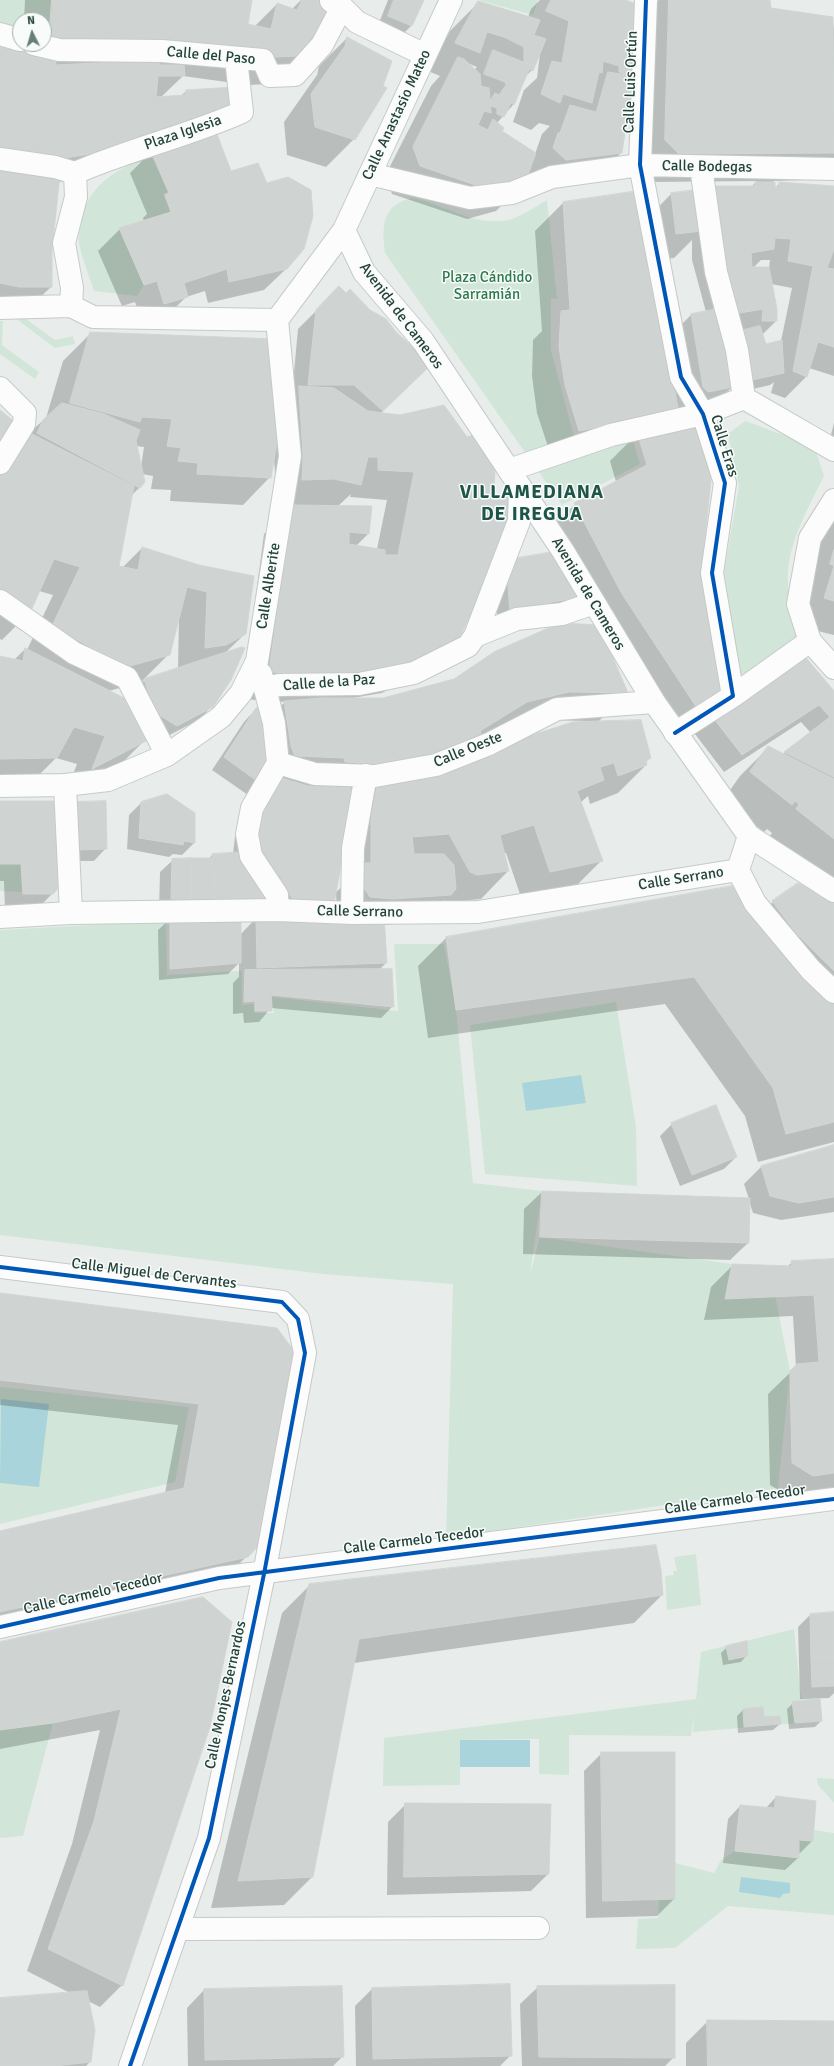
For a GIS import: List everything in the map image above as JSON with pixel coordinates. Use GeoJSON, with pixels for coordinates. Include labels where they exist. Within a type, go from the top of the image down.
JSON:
{"type":"FeatureCollection","features":[{"type":"Feature","properties":{"kind":"street","name":"Calle Anastasio Mateo"},"geometry":{"type":"LineString","coordinates":[[344,230],[451,0]]}},
{"type":"Feature","properties":{"kind":"street","name":"Calle Luis Ortún"},"geometry":{"type":"LineString","coordinates":[[640,165],[646,0]]}},
{"type":"Feature","properties":{"kind":"street"},"geometry":{"type":"LineString","coordinates":[[336,4],[357,22],[425,54]]}},
{"type":"Feature","properties":{"kind":"street","name":"Calle del Paso"},"geometry":{"type":"LineString","coordinates":[[52,48],[59,50],[162,51],[236,59],[263,60],[270,76],[295,75],[322,45],[336,4]]}},
{"type":"Feature","properties":{"kind":"street"},"geometry":{"type":"LineString","coordinates":[[0,34],[12,38]]}},
{"type":"Feature","properties":{"kind":"street","name":"Plaza Iglesia"},"geometry":{"type":"LineString","coordinates":[[75,173],[154,143],[215,124],[242,112],[236,59]]}},
{"type":"Feature","properties":{"kind":"street"},"geometry":{"type":"LineString","coordinates":[[0,159],[55,167],[75,173],[76,196],[64,243],[72,288],[71,306]]}},
{"type":"Feature","properties":{"kind":"street","name":"Calle Bodegas"},"geometry":{"type":"LineString","coordinates":[[370,174],[470,198],[512,193],[552,177],[640,165],[834,169]]}},
{"type":"Feature","properties":{"kind":"street","name":"Calle Eras"},"geometry":{"type":"LineString","coordinates":[[640,165],[681,377],[703,414],[725,483],[712,573],[733,696]]}},
{"type":"Feature","properties":{"kind":"street"},"geometry":{"type":"LineString","coordinates":[[701,167],[716,272],[737,350],[744,398]]}},
{"type":"Feature","properties":{"kind":"street"},"geometry":{"type":"LineString","coordinates":[[0,308],[71,306],[93,317],[277,320],[344,230]]}},
{"type":"Feature","properties":{"kind":"street","name":"Avenida de Cameros"},"geometry":{"type":"LineString","coordinates":[[344,230],[364,272],[423,341],[563,551],[654,702],[749,836],[834,891]]}},
{"type":"Feature","properties":{"kind":"street","name":"Calle Alberite"},"geometry":{"type":"LineString","coordinates":[[0,786],[66,785],[108,780],[167,755],[221,717],[241,693],[257,661],[290,456],[277,320]]}},
{"type":"Feature","properties":{"kind":"street"},"geometry":{"type":"LineString","coordinates":[[0,388],[26,413],[24,424],[0,463]]}},
{"type":"Feature","properties":{"kind":"street"},"geometry":{"type":"LineString","coordinates":[[514,478],[611,435],[703,414],[744,398]]}},
{"type":"Feature","properties":{"kind":"street"},"geometry":{"type":"LineString","coordinates":[[744,398],[834,450]]}},
{"type":"Feature","properties":{"kind":"street","name":"Calle de la Paz"},"geometry":{"type":"LineString","coordinates":[[266,688],[279,685],[359,684],[414,673],[468,646],[476,636],[519,521],[514,478]]}},
{"type":"Feature","properties":{"kind":"street"},"geometry":{"type":"LineString","coordinates":[[832,661],[810,641],[798,604],[810,538],[834,500]]}},
{"type":"Feature","properties":{"kind":"street"},"geometry":{"type":"LineString","coordinates":[[0,601],[74,653],[128,678],[167,755]]}},
{"type":"Feature","properties":{"kind":"street","name":"Calle de la Paz"},"geometry":{"type":"LineString","coordinates":[[476,636],[517,619],[562,614],[594,603]]}},
{"type":"Feature","properties":{"kind":"street"},"geometry":{"type":"LineString","coordinates":[[676,732],[733,696],[810,641]]}},
{"type":"Feature","properties":{"kind":"street"},"geometry":{"type":"LineString","coordinates":[[257,661],[266,688],[274,723],[278,763],[252,808],[247,834],[251,856],[278,895],[278,910]]}},
{"type":"Feature","properties":{"kind":"street","name":"Calle Oeste"},"geometry":{"type":"LineString","coordinates":[[278,763],[315,774],[375,776],[436,765],[489,744],[556,709],[654,702]]}},
{"type":"Feature","properties":{"kind":"street"},"geometry":{"type":"LineString","coordinates":[[352,913],[353,848],[366,775]]}},
{"type":"Feature","properties":{"kind":"street"},"geometry":{"type":"LineString","coordinates":[[66,785],[71,913]]}},
{"type":"Feature","properties":{"kind":"street","name":"Calle Serrano"},"geometry":{"type":"LineString","coordinates":[[0,917],[71,913],[278,910],[352,913],[478,912],[738,870],[749,836]]}},
{"type":"Feature","properties":{"kind":"street"},"geometry":{"type":"LineString","coordinates":[[738,870],[755,903],[811,970],[834,992]]}},
{"type":"Feature","properties":{"kind":"street","name":"Calle Miguel de Cervantes"},"geometry":{"type":"LineString","coordinates":[[0,1267],[282,1302],[298,1319]]}},
{"type":"Feature","properties":{"kind":"street","name":"Calle Monjes Bernardos"},"geometry":{"type":"LineString","coordinates":[[130,2066],[209,1838],[264,1574],[305,1353],[298,1319]]}},
{"type":"Feature","properties":{"kind":"street","name":"Calle Carmelo Tecedor"},"geometry":{"type":"LineString","coordinates":[[0,1627],[219,1578],[264,1574],[834,1499]]}},
{"type":"Feature","properties":{"kind":"street"},"geometry":{"type":"LineString","coordinates":[[178,1929],[538,1928]]}},
{"type":"Feature","properties":{"kind":"green space"},"geometry":{"type":"Polygon","coordinates":[[[0,0],[52,0],[51,12],[12,12],[12,27],[0,25],[0,0]]]}},
{"type":"Feature","properties":{"kind":"green space"},"geometry":{"type":"Polygon","coordinates":[[[478,0],[538,0],[533,15],[478,0]]]}},
{"type":"Feature","properties":{"kind":"green space"},"geometry":{"type":"Polygon","coordinates":[[[150,153],[168,192],[163,194],[171,212],[120,228],[144,285],[137,296],[94,291],[79,241],[84,211],[89,199],[105,180],[126,166],[150,153]]]}},
{"type":"Feature","properties":{"kind":"green space","name":"Plaza Cándido Sarramián"},"geometry":{"type":"Polygon","coordinates":[[[412,198],[471,218],[496,221],[518,217],[547,200],[557,299],[551,298],[551,350],[574,437],[628,424],[640,464],[562,505],[385,253],[384,226],[386,218],[394,206],[402,201],[412,198]]]}},
{"type":"Feature","properties":{"kind":"green space"},"geometry":{"type":"Polygon","coordinates":[[[15,311],[55,340],[73,336],[75,344],[55,348],[11,315],[15,311]]]}},
{"type":"Feature","properties":{"kind":"green space"},"geometry":{"type":"Polygon","coordinates":[[[0,321],[3,321],[2,345],[39,372],[35,379],[0,354],[0,321]]]}},
{"type":"Feature","properties":{"kind":"green space"},"geometry":{"type":"Polygon","coordinates":[[[745,421],[814,446],[824,476],[797,534],[790,558],[788,588],[799,638],[739,677],[724,572],[739,486],[728,434],[745,421]]]}},
{"type":"Feature","properties":{"kind":"green space"},"geometry":{"type":"Polygon","coordinates":[[[0,864],[21,864],[22,892],[0,891],[0,864]]]}},
{"type":"Feature","properties":{"kind":"green space"},"geometry":{"type":"Polygon","coordinates":[[[166,921],[167,975],[242,971],[242,1005],[254,1004],[254,1013],[274,1013],[272,997],[398,1011],[394,944],[444,944],[456,1010],[473,1183],[542,1191],[530,1274],[540,1237],[732,1264],[725,1299],[775,1295],[790,1371],[778,1488],[446,1538],[453,1284],[323,1274],[0,1235],[0,930],[166,921]]]}},
{"type":"Feature","properties":{"kind":"green space"},"geometry":{"type":"Polygon","coordinates":[[[616,1002],[636,1127],[637,1186],[485,1174],[470,1025],[616,1002]]]}},
{"type":"Feature","properties":{"kind":"green space"},"geometry":{"type":"Polygon","coordinates":[[[0,1387],[189,1407],[175,1482],[0,1524],[0,1387]]]}},
{"type":"Feature","properties":{"kind":"green space"},"geometry":{"type":"Polygon","coordinates":[[[696,1554],[701,1605],[667,1610],[665,1576],[674,1575],[673,1571],[677,1571],[674,1557],[696,1554]]]}},
{"type":"Feature","properties":{"kind":"green space"},"geometry":{"type":"Polygon","coordinates":[[[794,1629],[801,1698],[820,1699],[822,1721],[693,1732],[694,1716],[691,1736],[569,1735],[569,1775],[539,1774],[539,1739],[460,1740],[460,1785],[383,1786],[384,1738],[696,1699],[701,1652],[794,1629]]]}},
{"type":"Feature","properties":{"kind":"green space"},"geometry":{"type":"Polygon","coordinates":[[[53,1723],[23,1836],[0,1838],[0,1730],[53,1723]]]}},
{"type":"Feature","properties":{"kind":"green space"},"geometry":{"type":"Polygon","coordinates":[[[817,1778],[834,1779],[834,1803],[818,1785],[817,1778]]]}},
{"type":"Feature","properties":{"kind":"green space"},"geometry":{"type":"Polygon","coordinates":[[[814,1830],[834,1833],[834,1915],[728,1906],[675,1948],[636,1949],[638,1919],[658,1918],[659,1900],[675,1899],[675,1863],[714,1873],[721,1860],[735,1851],[798,1858],[799,1840],[813,1841],[814,1830]]]}},
{"type":"Feature","properties":{"kind":"water"},"geometry":{"type":"Polygon","coordinates":[[[581,1075],[586,1103],[526,1111],[522,1083],[581,1075]]]}},
{"type":"Feature","properties":{"kind":"water"},"geometry":{"type":"Polygon","coordinates":[[[1,1399],[49,1404],[39,1487],[0,1483],[1,1399]]]}},
{"type":"Feature","properties":{"kind":"water"},"geometry":{"type":"Polygon","coordinates":[[[460,1740],[530,1740],[530,1767],[460,1767],[460,1740]]]}},
{"type":"Feature","properties":{"kind":"water"},"geometry":{"type":"Polygon","coordinates":[[[741,1877],[790,1883],[790,1893],[783,1894],[780,1898],[739,1892],[741,1877]]]}},
{"type":"Feature","properties":{"kind":"building"},"geometry":{"type":"Polygon","coordinates":[[[52,0],[252,0],[248,24],[271,29],[277,3],[297,10],[302,0],[318,0],[335,8],[317,43],[298,56],[276,57],[197,45],[52,41],[52,0]]]}},
{"type":"Feature","properties":{"kind":"building"},"geometry":{"type":"Polygon","coordinates":[[[394,0],[424,0],[412,26],[388,16],[394,0]]]}},
{"type":"Feature","properties":{"kind":"building"},"geometry":{"type":"Polygon","coordinates":[[[551,0],[625,0],[645,7],[636,77],[619,72],[619,66],[603,61],[602,73],[599,72],[592,103],[563,94],[560,103],[541,94],[552,61],[562,63],[569,21],[546,11],[551,0]]]}},
{"type":"Feature","properties":{"kind":"building"},"geometry":{"type":"Polygon","coordinates":[[[669,0],[770,0],[771,8],[833,17],[834,153],[679,154],[665,140],[669,0]]]}},
{"type":"Feature","properties":{"kind":"building"},"geometry":{"type":"Polygon","coordinates":[[[478,1],[540,20],[534,35],[546,39],[533,71],[529,69],[531,65],[524,62],[524,47],[504,37],[487,32],[480,53],[455,43],[478,1]]]}},
{"type":"Feature","properties":{"kind":"building"},"geometry":{"type":"Polygon","coordinates":[[[347,37],[392,61],[383,86],[387,88],[355,140],[315,127],[311,94],[345,46],[347,37]]]}},
{"type":"Feature","properties":{"kind":"building"},"geometry":{"type":"Polygon","coordinates":[[[0,42],[12,45],[12,52],[34,52],[55,58],[56,65],[159,60],[160,65],[184,65],[185,76],[158,76],[156,97],[185,95],[186,90],[235,87],[236,109],[151,140],[60,159],[0,154],[0,42]]]}},
{"type":"Feature","properties":{"kind":"building"},"geometry":{"type":"Polygon","coordinates":[[[493,50],[531,65],[514,105],[511,103],[504,117],[497,114],[497,108],[491,106],[490,101],[495,93],[499,95],[506,85],[505,82],[484,74],[493,50]]]}},
{"type":"Feature","properties":{"kind":"building"},"geometry":{"type":"Polygon","coordinates":[[[458,57],[464,59],[480,74],[481,86],[489,88],[491,113],[484,111],[478,125],[488,130],[493,119],[504,128],[502,131],[536,153],[525,183],[496,192],[420,166],[413,147],[458,57]]]}},
{"type":"Feature","properties":{"kind":"building"},"geometry":{"type":"Polygon","coordinates":[[[608,72],[633,76],[622,153],[566,160],[553,148],[570,105],[596,112],[608,72]]]}},
{"type":"Feature","properties":{"kind":"building"},"geometry":{"type":"Polygon","coordinates":[[[215,129],[231,171],[258,163],[267,183],[288,177],[311,190],[313,216],[304,249],[287,269],[229,282],[227,269],[184,283],[188,297],[164,304],[157,281],[144,285],[119,228],[171,212],[165,195],[169,193],[151,151],[215,129]]]}},
{"type":"Feature","properties":{"kind":"building"},"geometry":{"type":"Polygon","coordinates":[[[0,165],[60,174],[52,250],[52,287],[19,287],[0,283],[0,165]]]}},
{"type":"Feature","properties":{"kind":"building"},"geometry":{"type":"Polygon","coordinates":[[[755,182],[775,182],[775,187],[779,187],[779,182],[834,186],[834,249],[827,268],[834,269],[834,347],[818,342],[807,377],[793,371],[813,266],[788,261],[791,239],[775,238],[774,249],[751,253],[752,267],[769,267],[777,309],[777,321],[762,321],[763,309],[734,314],[712,194],[715,186],[755,186],[755,182]]]}},
{"type":"Feature","properties":{"kind":"building"},"geometry":{"type":"Polygon","coordinates":[[[697,190],[702,231],[676,234],[671,193],[697,190]]]}},
{"type":"Feature","properties":{"kind":"building"},"geometry":{"type":"Polygon","coordinates":[[[638,191],[678,408],[631,421],[579,431],[565,385],[559,347],[561,311],[570,310],[563,202],[638,191]]]}},
{"type":"Feature","properties":{"kind":"building"},"geometry":{"type":"Polygon","coordinates":[[[339,286],[346,293],[350,289],[370,310],[386,319],[396,332],[432,364],[383,411],[354,385],[308,385],[316,310],[339,286]]]}},
{"type":"Feature","properties":{"kind":"building"},"geometry":{"type":"Polygon","coordinates":[[[723,308],[733,387],[708,392],[703,387],[691,314],[723,308]]]}},
{"type":"Feature","properties":{"kind":"building"},"geometry":{"type":"Polygon","coordinates":[[[760,326],[766,344],[782,340],[784,373],[752,380],[740,331],[760,326]]]}},
{"type":"Feature","properties":{"kind":"building"},"geometry":{"type":"Polygon","coordinates":[[[90,332],[274,339],[279,430],[271,478],[197,474],[198,463],[178,461],[181,448],[167,446],[172,419],[142,417],[140,422],[70,403],[90,332]]]}},
{"type":"Feature","properties":{"kind":"building"},"geometry":{"type":"Polygon","coordinates":[[[299,386],[334,388],[368,411],[400,415],[444,405],[467,437],[478,434],[495,468],[494,495],[509,495],[507,548],[493,569],[458,641],[410,665],[338,675],[269,672],[292,505],[372,506],[369,534],[349,532],[349,544],[385,550],[385,555],[398,555],[414,472],[378,470],[378,457],[368,457],[361,485],[334,479],[302,480],[303,456],[299,386]]]}},
{"type":"Feature","properties":{"kind":"building"},"geometry":{"type":"Polygon","coordinates":[[[62,403],[104,414],[140,430],[136,441],[145,482],[140,488],[37,433],[43,420],[62,403]]]}},
{"type":"Feature","properties":{"kind":"building"},"geometry":{"type":"Polygon","coordinates":[[[0,410],[16,423],[0,452],[0,410]]]}},
{"type":"Feature","properties":{"kind":"building"},"geometry":{"type":"Polygon","coordinates":[[[699,427],[711,481],[701,575],[728,688],[697,708],[622,594],[574,503],[647,465],[637,432],[699,427]]]}},
{"type":"Feature","properties":{"kind":"building"},"geometry":{"type":"Polygon","coordinates":[[[26,431],[134,486],[119,566],[138,570],[142,547],[199,565],[254,576],[246,634],[226,645],[205,648],[207,592],[187,587],[170,655],[130,666],[93,658],[94,649],[52,626],[80,567],[54,559],[30,613],[0,591],[0,474],[26,431]]]}},
{"type":"Feature","properties":{"kind":"building"},"geometry":{"type":"Polygon","coordinates":[[[834,550],[834,566],[830,564],[834,550]]]}},
{"type":"Feature","properties":{"kind":"building"},"geometry":{"type":"Polygon","coordinates":[[[553,552],[579,601],[568,603],[565,600],[551,602],[552,608],[510,613],[506,560],[553,552]]]}},
{"type":"Feature","properties":{"kind":"building"},"geometry":{"type":"Polygon","coordinates":[[[834,566],[834,601],[824,598],[834,566]]]}},
{"type":"Feature","properties":{"kind":"building"},"geometry":{"type":"Polygon","coordinates":[[[560,623],[599,625],[628,693],[569,692],[527,702],[480,731],[482,737],[435,758],[394,766],[345,762],[344,758],[295,756],[291,746],[284,701],[321,698],[383,698],[454,679],[494,652],[560,623]]]}},
{"type":"Feature","properties":{"kind":"building"},"geometry":{"type":"Polygon","coordinates":[[[242,647],[245,648],[231,680],[213,707],[177,726],[151,710],[146,695],[149,694],[144,679],[242,647]]]}},
{"type":"Feature","properties":{"kind":"building"},"geometry":{"type":"Polygon","coordinates":[[[25,648],[124,698],[146,741],[92,769],[105,736],[74,727],[57,758],[0,759],[0,656],[23,661],[25,648]]]}},
{"type":"Feature","properties":{"kind":"building"},"geometry":{"type":"Polygon","coordinates":[[[802,653],[834,691],[834,777],[784,752],[830,717],[819,705],[742,755],[711,715],[802,653]]]}},
{"type":"Feature","properties":{"kind":"building"},"geometry":{"type":"Polygon","coordinates":[[[266,707],[274,750],[261,784],[224,757],[256,708],[266,707]]]}},
{"type":"Feature","properties":{"kind":"building"},"geometry":{"type":"Polygon","coordinates":[[[641,720],[651,758],[646,761],[647,765],[618,776],[614,763],[600,767],[604,780],[577,791],[603,861],[550,872],[534,825],[500,835],[509,871],[477,875],[470,872],[449,834],[412,837],[414,854],[444,854],[454,865],[456,889],[451,895],[392,899],[370,897],[364,888],[364,863],[371,863],[371,819],[377,786],[402,782],[403,776],[573,722],[641,720]]]}},
{"type":"Feature","properties":{"kind":"building"},"geometry":{"type":"Polygon","coordinates":[[[768,746],[834,779],[834,839],[796,809],[799,804],[795,801],[792,805],[750,772],[768,746]]]}},
{"type":"Feature","properties":{"kind":"building"},"geometry":{"type":"Polygon","coordinates":[[[278,777],[308,786],[341,786],[355,789],[334,904],[292,898],[257,848],[263,807],[278,777]]]}},
{"type":"Feature","properties":{"kind":"building"},"geometry":{"type":"Polygon","coordinates":[[[167,794],[195,813],[195,843],[184,841],[183,845],[139,838],[141,802],[167,794]]]}},
{"type":"Feature","properties":{"kind":"building"},"geometry":{"type":"Polygon","coordinates":[[[0,801],[59,801],[62,884],[53,894],[23,894],[21,864],[0,864],[0,801]]]}},
{"type":"Feature","properties":{"kind":"building"},"geometry":{"type":"Polygon","coordinates":[[[106,801],[107,849],[78,850],[75,802],[106,801]]]}},
{"type":"Feature","properties":{"kind":"building"},"geometry":{"type":"Polygon","coordinates":[[[245,852],[267,893],[264,899],[250,899],[249,903],[217,904],[212,854],[245,852]]]}},
{"type":"Feature","properties":{"kind":"building"},"geometry":{"type":"Polygon","coordinates":[[[192,858],[192,900],[171,899],[172,859],[192,858]]]}},
{"type":"Feature","properties":{"kind":"building"},"geometry":{"type":"Polygon","coordinates":[[[192,858],[212,858],[216,902],[192,903],[192,858]]]}},
{"type":"Feature","properties":{"kind":"building"},"geometry":{"type":"Polygon","coordinates":[[[798,883],[834,903],[834,971],[795,932],[772,901],[798,883]]]}},
{"type":"Feature","properties":{"kind":"building"},"geometry":{"type":"Polygon","coordinates":[[[732,886],[834,1004],[834,1122],[786,1134],[773,1088],[694,977],[456,1010],[446,937],[732,886]]]}},
{"type":"Feature","properties":{"kind":"building"},"geometry":{"type":"Polygon","coordinates":[[[241,916],[241,963],[170,969],[170,917],[241,916]]]}},
{"type":"Feature","properties":{"kind":"building"},"geometry":{"type":"Polygon","coordinates":[[[384,916],[387,963],[257,968],[256,917],[384,916]]]}},
{"type":"Feature","properties":{"kind":"building"},"geometry":{"type":"Polygon","coordinates":[[[392,969],[394,1007],[271,995],[272,1011],[255,1011],[255,1001],[244,1002],[245,970],[392,969]]]}},
{"type":"Feature","properties":{"kind":"building"},"geometry":{"type":"Polygon","coordinates":[[[716,1105],[737,1157],[692,1175],[671,1123],[716,1105]]]}},
{"type":"Feature","properties":{"kind":"building"},"geometry":{"type":"Polygon","coordinates":[[[834,1145],[834,1197],[799,1203],[770,1196],[761,1166],[834,1145]]]}},
{"type":"Feature","properties":{"kind":"building"},"geometry":{"type":"Polygon","coordinates":[[[542,1191],[750,1198],[749,1243],[540,1237],[542,1191]]]}},
{"type":"Feature","properties":{"kind":"building"},"geometry":{"type":"Polygon","coordinates":[[[834,1259],[834,1473],[813,1476],[792,1463],[790,1371],[797,1364],[819,1362],[814,1295],[725,1299],[732,1264],[792,1266],[791,1261],[834,1259]]]}},
{"type":"Feature","properties":{"kind":"building"},"geometry":{"type":"Polygon","coordinates":[[[0,1293],[277,1328],[297,1355],[260,1544],[248,1557],[0,1612],[0,1531],[184,1488],[199,1404],[0,1380],[0,1293]]]}},
{"type":"Feature","properties":{"kind":"building"},"geometry":{"type":"Polygon","coordinates":[[[656,1545],[661,1570],[663,1595],[359,1639],[313,1877],[238,1881],[309,1584],[656,1545]]]}},
{"type":"Feature","properties":{"kind":"building"},"geometry":{"type":"Polygon","coordinates":[[[203,1597],[232,1622],[210,1727],[123,1986],[48,1949],[94,1821],[121,1709],[53,1723],[0,1730],[0,1642],[203,1597]]]}},
{"type":"Feature","properties":{"kind":"building"},"geometry":{"type":"Polygon","coordinates":[[[834,1612],[834,1657],[811,1659],[810,1614],[834,1612]]]}},
{"type":"Feature","properties":{"kind":"building"},"geometry":{"type":"Polygon","coordinates":[[[747,1641],[748,1656],[729,1660],[726,1646],[747,1641]]]}},
{"type":"Feature","properties":{"kind":"building"},"geometry":{"type":"Polygon","coordinates":[[[834,1657],[834,1686],[812,1687],[811,1659],[834,1657]]]}},
{"type":"Feature","properties":{"kind":"building"},"geometry":{"type":"Polygon","coordinates":[[[820,1699],[822,1721],[795,1723],[792,1702],[820,1699]]]}},
{"type":"Feature","properties":{"kind":"building"},"geometry":{"type":"Polygon","coordinates":[[[763,1707],[764,1717],[780,1716],[781,1724],[744,1727],[743,1709],[763,1707]]]}},
{"type":"Feature","properties":{"kind":"building"},"geometry":{"type":"Polygon","coordinates":[[[601,1752],[675,1752],[675,1899],[603,1901],[601,1752]]]}},
{"type":"Feature","properties":{"kind":"building"},"geometry":{"type":"Polygon","coordinates":[[[776,1796],[816,1801],[813,1841],[799,1840],[799,1858],[735,1851],[740,1805],[774,1808],[776,1796]]]}},
{"type":"Feature","properties":{"kind":"building"},"geometry":{"type":"Polygon","coordinates":[[[405,1803],[551,1804],[549,1874],[404,1877],[405,1803]]]}},
{"type":"Feature","properties":{"kind":"building"},"geometry":{"type":"Polygon","coordinates":[[[510,1984],[512,2056],[373,2059],[372,1988],[510,1984]]]}},
{"type":"Feature","properties":{"kind":"building"},"geometry":{"type":"Polygon","coordinates":[[[675,1985],[675,2058],[539,2057],[537,1986],[675,1985]]]}},
{"type":"Feature","properties":{"kind":"building"},"geometry":{"type":"Polygon","coordinates":[[[342,1986],[344,2057],[205,2060],[204,1989],[342,1986]]]}},
{"type":"Feature","properties":{"kind":"building"},"geometry":{"type":"Polygon","coordinates":[[[87,1991],[95,2030],[91,2062],[55,2066],[0,2066],[0,1998],[87,1991]]]}},
{"type":"Feature","properties":{"kind":"building"},"geometry":{"type":"Polygon","coordinates":[[[707,2020],[834,2021],[834,2066],[708,2066],[707,2020]]]}},
{"type":"Feature","properties":{"kind":"cycle path"},"geometry":{"type":"LineString","coordinates":[[646,0],[640,165],[681,377],[703,414],[725,483],[712,573],[733,696],[675,733]]}},
{"type":"Feature","properties":{"kind":"cycle path"},"geometry":{"type":"LineString","coordinates":[[0,1267],[282,1302],[298,1319],[305,1353],[264,1574],[209,1838],[130,2066]]}},
{"type":"Feature","properties":{"kind":"cycle path"},"geometry":{"type":"LineString","coordinates":[[0,1627],[219,1578],[834,1499]]}},
{"type":"Feature","properties":{"kind":"district","name":"VILLAMEDIANA DE IREGUA"},"geometry":{"type":"Point","coordinates":[532,504]}}]}
